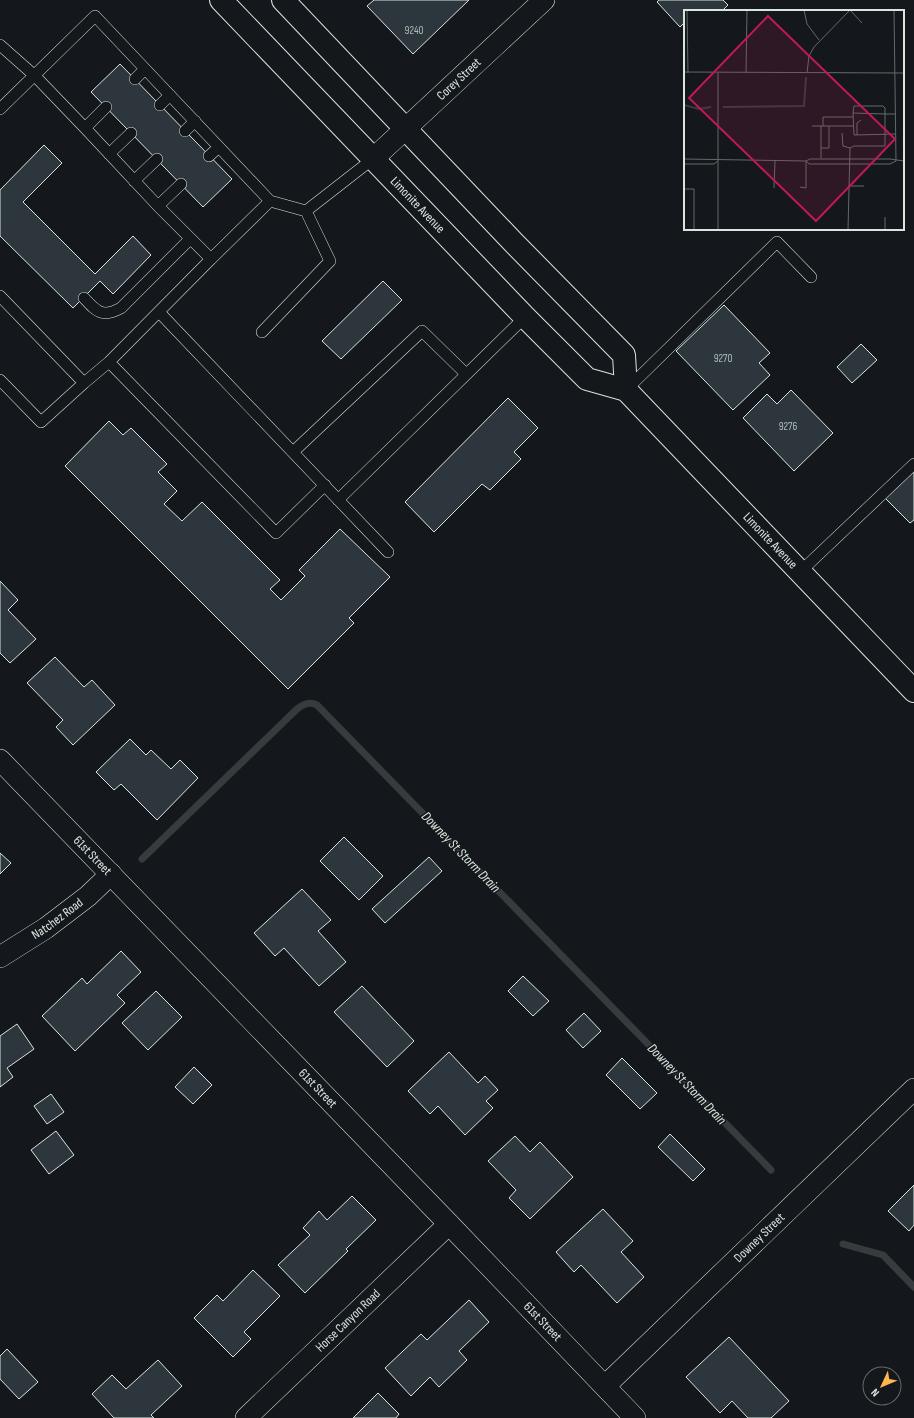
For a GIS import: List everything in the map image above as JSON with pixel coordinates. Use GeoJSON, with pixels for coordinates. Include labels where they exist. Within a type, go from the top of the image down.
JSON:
{"type":"FeatureCollection","features":[{"type":"Feature","properties":{"kind":"main road","name":"Limonite Avenue"},"geometry":{"type":"LineString","coordinates":[[221,0],[587,379],[626,390],[914,691]]}},
{"type":"Feature","properties":{"kind":"main road"},"geometry":{"type":"LineString","coordinates":[[283,0],[513,242],[624,355],[626,390]]}},
{"type":"Feature","properties":{"kind":"street","name":"Corey Street"},"geometry":{"type":"LineString","coordinates":[[374,158],[538,2]]}},
{"type":"Feature","properties":{"kind":"street","name":"61st Street"},"geometry":{"type":"LineString","coordinates":[[0,760],[635,1418]]}},
{"type":"Feature","properties":{"kind":"street","name":"Natchez Road"},"geometry":{"type":"LineString","coordinates":[[0,957],[46,928],[88,896],[111,874]]}},
{"type":"Feature","properties":{"kind":"street","name":"Downey Street"},"geometry":{"type":"LineString","coordinates":[[605,1386],[914,1089]]}},
{"type":"Feature","properties":{"kind":"street","name":"Horse Canyon Road"},"geometry":{"type":"LineString","coordinates":[[246,1418],[449,1224]]}},
{"type":"Feature","properties":{"kind":"lane"},"geometry":{"type":"LineString","coordinates":[[0,109],[95,16],[270,201],[306,211],[330,261],[262,332]]}},
{"type":"Feature","properties":{"kind":"lane"},"geometry":{"type":"LineString","coordinates":[[0,45],[35,76],[210,259]]}},
{"type":"Feature","properties":{"kind":"lane"},"geometry":{"type":"LineString","coordinates":[[135,79],[146,69]]}},
{"type":"Feature","properties":{"kind":"lane"},"geometry":{"type":"LineString","coordinates":[[160,105],[170,95]]}},
{"type":"Feature","properties":{"kind":"lane"},"geometry":{"type":"LineString","coordinates":[[85,128],[106,107]]}},
{"type":"Feature","properties":{"kind":"lane"},"geometry":{"type":"LineString","coordinates":[[185,131],[195,122]]}},
{"type":"Feature","properties":{"kind":"lane"},"geometry":{"type":"LineString","coordinates":[[109,154],[131,133]]}},
{"type":"Feature","properties":{"kind":"lane"},"geometry":{"type":"LineString","coordinates":[[209,156],[219,147]]}},
{"type":"Feature","properties":{"kind":"lane"},"geometry":{"type":"LineString","coordinates":[[306,211],[374,158]]}},
{"type":"Feature","properties":{"kind":"lane"},"geometry":{"type":"LineString","coordinates":[[134,181],[157,159]]}},
{"type":"Feature","properties":{"kind":"lane"},"geometry":{"type":"LineString","coordinates":[[158,206],[181,184]]}},
{"type":"Feature","properties":{"kind":"lane"},"geometry":{"type":"LineString","coordinates":[[0,380],[41,422],[109,362],[210,259],[270,201]]}},
{"type":"Feature","properties":{"kind":"lane"},"geometry":{"type":"LineString","coordinates":[[84,298],[98,312],[110,314],[120,308],[190,239]]}},
{"type":"Feature","properties":{"kind":"lane"},"geometry":{"type":"LineString","coordinates":[[626,390],[777,242],[811,277]]}},
{"type":"Feature","properties":{"kind":"lane"},"geometry":{"type":"LineString","coordinates":[[0,296],[84,383]]}},
{"type":"Feature","properties":{"kind":"lane"},"geometry":{"type":"LineString","coordinates":[[159,312],[388,552]]}},
{"type":"Feature","properties":{"kind":"lane"},"geometry":{"type":"LineString","coordinates":[[338,500],[526,317]]}},
{"type":"Feature","properties":{"kind":"lane"},"geometry":{"type":"LineString","coordinates":[[293,452],[422,331],[466,374]]}},
{"type":"Feature","properties":{"kind":"lane"},"geometry":{"type":"LineString","coordinates":[[109,362],[276,533],[325,486]]}},
{"type":"Feature","properties":{"kind":"lane"},"geometry":{"type":"LineString","coordinates":[[800,572],[914,464]]}},
{"type":"Feature","properties":{"kind":"building"},"geometry":{"type":"Polygon","coordinates":[[[374,0],[469,0],[413,54],[367,6],[374,0]]]}},
{"type":"Feature","properties":{"kind":"building"},"geometry":{"type":"Polygon","coordinates":[[[659,0],[723,0],[728,5],[723,10],[684,10],[684,23],[680,27],[657,2],[659,0]]]}},
{"type":"Feature","properties":{"kind":"building"},"geometry":{"type":"Polygon","coordinates":[[[120,64],[232,179],[203,207],[91,92],[120,64]]]}},
{"type":"Feature","properties":{"kind":"building"},"geometry":{"type":"Polygon","coordinates":[[[44,145],[62,163],[23,202],[95,274],[133,236],[151,255],[113,294],[100,281],[73,308],[0,236],[0,190],[44,145]]]}},
{"type":"Feature","properties":{"kind":"building"},"geometry":{"type":"Polygon","coordinates":[[[383,281],[402,300],[341,359],[322,341],[383,281]]]}},
{"type":"Feature","properties":{"kind":"building"},"geometry":{"type":"Polygon","coordinates":[[[724,305],[770,353],[759,363],[770,375],[733,410],[676,351],[724,305]]]}},
{"type":"Feature","properties":{"kind":"building"},"geometry":{"type":"Polygon","coordinates":[[[861,344],[877,360],[852,383],[837,367],[861,344]]]}},
{"type":"Feature","properties":{"kind":"building"},"geometry":{"type":"Polygon","coordinates":[[[791,390],[833,433],[794,471],[743,418],[767,394],[777,404],[791,390]]]}},
{"type":"Feature","properties":{"kind":"building"},"geometry":{"type":"Polygon","coordinates":[[[508,398],[538,428],[514,452],[521,459],[490,490],[482,484],[434,532],[405,502],[508,398]]]}},
{"type":"Feature","properties":{"kind":"building"},"geometry":{"type":"Polygon","coordinates":[[[109,421],[123,435],[131,428],[167,464],[158,472],[177,491],[164,504],[182,521],[202,502],[280,580],[270,589],[281,600],[305,576],[299,570],[340,529],[390,577],[349,618],[354,623],[288,689],[65,466],[109,421]]]}},
{"type":"Feature","properties":{"kind":"building"},"geometry":{"type":"Polygon","coordinates":[[[914,468],[914,520],[910,523],[883,496],[914,468]]]}},
{"type":"Feature","properties":{"kind":"building"},"geometry":{"type":"Polygon","coordinates":[[[0,581],[18,600],[8,610],[36,639],[10,663],[0,653],[0,581]]]}},
{"type":"Feature","properties":{"kind":"building"},"geometry":{"type":"Polygon","coordinates":[[[55,657],[84,687],[92,680],[115,705],[73,745],[56,727],[63,720],[27,683],[55,657]]]}},
{"type":"Feature","properties":{"kind":"building"},"geometry":{"type":"Polygon","coordinates":[[[130,739],[146,755],[151,750],[171,769],[180,760],[198,778],[157,820],[121,784],[114,790],[96,772],[130,739]]]}},
{"type":"Feature","properties":{"kind":"building"},"geometry":{"type":"Polygon","coordinates":[[[344,837],[383,876],[359,900],[320,861],[344,837]]]}},
{"type":"Feature","properties":{"kind":"building"},"geometry":{"type":"Polygon","coordinates":[[[0,853],[11,863],[0,874],[0,853]]]}},
{"type":"Feature","properties":{"kind":"building"},"geometry":{"type":"Polygon","coordinates":[[[429,857],[442,871],[385,923],[372,909],[429,857]]]}},
{"type":"Feature","properties":{"kind":"building"},"geometry":{"type":"Polygon","coordinates":[[[302,889],[331,920],[318,931],[346,962],[319,986],[284,948],[275,956],[254,933],[302,889]]]}},
{"type":"Feature","properties":{"kind":"building"},"geometry":{"type":"Polygon","coordinates":[[[121,951],[141,972],[117,995],[125,1003],[75,1051],[42,1016],[82,978],[87,984],[121,951]]]}},
{"type":"Feature","properties":{"kind":"building"},"geometry":{"type":"Polygon","coordinates":[[[523,976],[549,1001],[533,1016],[508,991],[523,976]]]}},
{"type":"Feature","properties":{"kind":"building"},"geometry":{"type":"Polygon","coordinates":[[[362,986],[414,1041],[387,1067],[334,1012],[362,986]]]}},
{"type":"Feature","properties":{"kind":"building"},"geometry":{"type":"Polygon","coordinates":[[[156,991],[182,1017],[148,1050],[122,1023],[156,991]]]}},
{"type":"Feature","properties":{"kind":"building"},"geometry":{"type":"Polygon","coordinates":[[[584,1013],[601,1031],[583,1048],[566,1030],[584,1013]]]}},
{"type":"Feature","properties":{"kind":"building"},"geometry":{"type":"Polygon","coordinates":[[[17,1024],[34,1049],[7,1068],[13,1077],[0,1087],[0,1036],[17,1024]]]}},
{"type":"Feature","properties":{"kind":"building"},"geometry":{"type":"Polygon","coordinates":[[[449,1052],[478,1083],[485,1076],[498,1090],[486,1101],[493,1108],[465,1135],[438,1106],[430,1114],[408,1091],[449,1052]]]}},
{"type":"Feature","properties":{"kind":"building"},"geometry":{"type":"Polygon","coordinates":[[[622,1058],[657,1093],[640,1109],[606,1075],[622,1058]]]}},
{"type":"Feature","properties":{"kind":"building"},"geometry":{"type":"Polygon","coordinates":[[[194,1067],[212,1085],[193,1104],[175,1087],[194,1067]]]}},
{"type":"Feature","properties":{"kind":"building"},"geometry":{"type":"Polygon","coordinates":[[[51,1094],[64,1112],[47,1124],[34,1106],[51,1094]]]}},
{"type":"Feature","properties":{"kind":"building"},"geometry":{"type":"Polygon","coordinates":[[[56,1131],[74,1155],[49,1174],[31,1150],[56,1131]]]}},
{"type":"Feature","properties":{"kind":"building"},"geometry":{"type":"Polygon","coordinates":[[[670,1134],[705,1169],[693,1181],[658,1147],[670,1134]]]}},
{"type":"Feature","properties":{"kind":"building"},"geometry":{"type":"Polygon","coordinates":[[[515,1136],[530,1152],[540,1142],[573,1177],[530,1219],[509,1198],[516,1190],[488,1161],[515,1136]]]}},
{"type":"Feature","properties":{"kind":"building"},"geometry":{"type":"Polygon","coordinates":[[[914,1185],[914,1225],[909,1231],[888,1211],[914,1185]]]}},
{"type":"Feature","properties":{"kind":"building"},"geometry":{"type":"Polygon","coordinates":[[[352,1196],[376,1220],[346,1249],[348,1251],[305,1293],[278,1265],[310,1235],[303,1228],[319,1211],[327,1220],[352,1196]]]}},
{"type":"Feature","properties":{"kind":"building"},"geometry":{"type":"Polygon","coordinates":[[[603,1209],[633,1241],[621,1252],[644,1277],[617,1303],[581,1265],[574,1272],[556,1252],[603,1209]]]}},
{"type":"Feature","properties":{"kind":"building"},"geometry":{"type":"Polygon","coordinates":[[[253,1270],[280,1296],[244,1332],[251,1339],[233,1357],[194,1318],[217,1295],[223,1301],[253,1270]]]}},
{"type":"Feature","properties":{"kind":"building"},"geometry":{"type":"Polygon","coordinates":[[[469,1300],[489,1322],[459,1351],[467,1360],[439,1387],[430,1377],[411,1396],[385,1368],[421,1334],[427,1340],[469,1300]]]}},
{"type":"Feature","properties":{"kind":"building"},"geometry":{"type":"Polygon","coordinates":[[[729,1337],[789,1401],[771,1418],[748,1418],[732,1401],[720,1413],[686,1377],[729,1337]]]}},
{"type":"Feature","properties":{"kind":"building"},"geometry":{"type":"Polygon","coordinates":[[[7,1349],[38,1382],[19,1399],[0,1379],[0,1356],[7,1349]]]}},
{"type":"Feature","properties":{"kind":"building"},"geometry":{"type":"Polygon","coordinates":[[[158,1360],[182,1386],[151,1415],[154,1418],[114,1418],[92,1394],[112,1375],[126,1389],[158,1360]]]}},
{"type":"Feature","properties":{"kind":"building"},"geometry":{"type":"Polygon","coordinates":[[[378,1393],[399,1414],[396,1418],[353,1418],[378,1393]]]}},
{"type":"Feature","properties":{"kind":"waterway","name":"Downey St Storm Drain"},"geometry":{"type":"LineString","coordinates":[[142,859],[297,709],[306,704],[311,703],[317,705],[771,1170]]}},
{"type":"Feature","properties":{"kind":"waterway","name":"Downey St Storm Drain"},"geometry":{"type":"LineString","coordinates":[[843,1244],[883,1255],[914,1287]]}}]}
